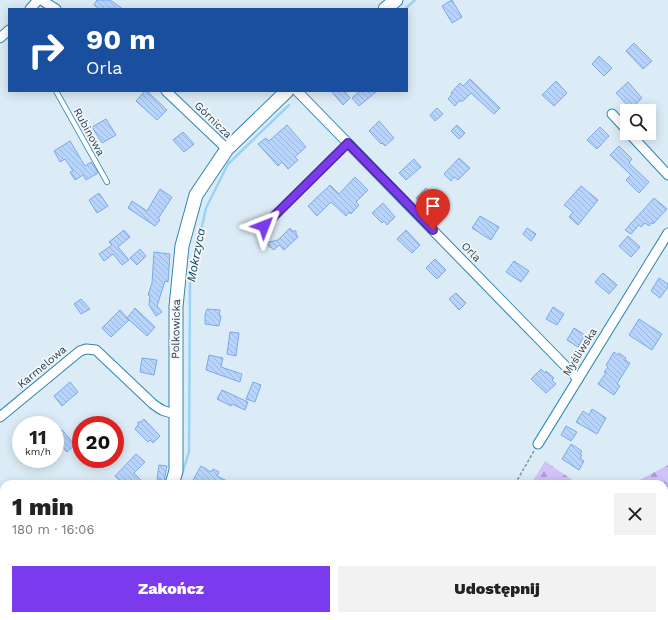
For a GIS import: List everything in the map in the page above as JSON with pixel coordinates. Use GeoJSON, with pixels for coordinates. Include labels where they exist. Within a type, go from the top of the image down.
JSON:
{"type":"FeatureCollection","features":[{"type":"Feature","properties":{"kind":"street"},"geometry":{"type":"LineString","coordinates":[[31,8],[40,0],[54,8]]}},
{"type":"Feature","properties":{"kind":"street"},"geometry":{"type":"LineString","coordinates":[[386,8],[396,0]]}},
{"type":"Feature","properties":{"kind":"street"},"geometry":{"type":"LineString","coordinates":[[0,38],[8,31]]}},
{"type":"Feature","properties":{"kind":"street","name":"Górnicza"},"geometry":{"type":"LineString","coordinates":[[167,92],[227,149]]}},
{"type":"Feature","properties":{"kind":"street","name":"Polkowicka"},"geometry":{"type":"LineString","coordinates":[[173,480],[176,471],[176,307],[182,246],[196,195],[227,149],[286,92]]}},
{"type":"Feature","properties":{"kind":"street","name":"Orla"},"geometry":{"type":"LineString","coordinates":[[298,92],[578,379]]}},
{"type":"Feature","properties":{"kind":"street"},"geometry":{"type":"LineString","coordinates":[[612,114],[620,123]]}},
{"type":"Feature","properties":{"kind":"street"},"geometry":{"type":"LineString","coordinates":[[636,140],[668,175]]}},
{"type":"Feature","properties":{"kind":"street","name":"Myśliwska"},"geometry":{"type":"LineString","coordinates":[[538,444],[668,233]]}},
{"type":"Feature","properties":{"kind":"street","name":"Karmelowa"},"geometry":{"type":"LineString","coordinates":[[0,417],[80,351],[91,348],[96,350],[153,404],[168,413],[176,412]]}},
{"type":"Feature","properties":{"kind":"lane","name":"Rubinowa"},"geometry":{"type":"LineString","coordinates":[[57,92],[107,182]]}},
{"type":"Feature","properties":{"kind":"lane"},"geometry":{"type":"LineString","coordinates":[[264,226],[348,143]]}},
{"type":"Feature","properties":{"kind":"path"},"geometry":{"type":"LineString","coordinates":[[517,480],[538,444]]}},
{"type":"Feature","properties":{"kind":"green space"},"geometry":{"type":"Polygon","coordinates":[[[545,461],[572,480],[533,480],[545,461]]]}},
{"type":"Feature","properties":{"kind":"green space"},"geometry":{"type":"Polygon","coordinates":[[[668,465],[668,480],[640,480],[668,465]]]}},
{"type":"Feature","properties":{"kind":"building"},"geometry":{"type":"Polygon","coordinates":[[[97,0],[110,0],[122,8],[98,8],[94,5],[97,0]]]}},
{"type":"Feature","properties":{"kind":"building"},"geometry":{"type":"Polygon","coordinates":[[[452,0],[462,17],[452,23],[442,6],[452,0]]]}},
{"type":"Feature","properties":{"kind":"building"},"geometry":{"type":"Polygon","coordinates":[[[634,43],[652,61],[643,69],[626,51],[634,43]]]}},
{"type":"Feature","properties":{"kind":"building"},"geometry":{"type":"Polygon","coordinates":[[[599,56],[612,68],[604,76],[592,64],[599,56]]]}},
{"type":"Feature","properties":{"kind":"building"},"geometry":{"type":"Polygon","coordinates":[[[470,79],[500,108],[494,114],[471,93],[463,101],[459,101],[455,106],[448,99],[460,83],[463,86],[470,79]]]}},
{"type":"Feature","properties":{"kind":"building"},"geometry":{"type":"Polygon","coordinates":[[[556,81],[567,93],[554,106],[542,95],[556,81]]]}},
{"type":"Feature","properties":{"kind":"building"},"geometry":{"type":"Polygon","coordinates":[[[628,82],[642,98],[636,104],[626,104],[616,93],[628,82]]]}},
{"type":"Feature","properties":{"kind":"building"},"geometry":{"type":"Polygon","coordinates":[[[144,92],[148,92],[167,110],[157,120],[136,101],[144,92]]]}},
{"type":"Feature","properties":{"kind":"building"},"geometry":{"type":"Polygon","coordinates":[[[332,92],[345,92],[350,98],[343,105],[332,92]]]}},
{"type":"Feature","properties":{"kind":"building"},"geometry":{"type":"Polygon","coordinates":[[[359,92],[376,92],[359,106],[352,98],[359,92]]]}},
{"type":"Feature","properties":{"kind":"building"},"geometry":{"type":"Polygon","coordinates":[[[437,108],[443,114],[435,121],[430,115],[437,108]]]}},
{"type":"Feature","properties":{"kind":"building"},"geometry":{"type":"Polygon","coordinates":[[[106,119],[116,135],[102,143],[92,127],[106,119]]]}},
{"type":"Feature","properties":{"kind":"building"},"geometry":{"type":"Polygon","coordinates":[[[379,121],[394,138],[385,146],[382,143],[381,144],[369,131],[379,121]]]}},
{"type":"Feature","properties":{"kind":"building"},"geometry":{"type":"Polygon","coordinates":[[[287,125],[306,147],[295,157],[298,160],[288,169],[282,162],[278,166],[258,144],[266,138],[269,141],[287,125]]]}},
{"type":"Feature","properties":{"kind":"building"},"geometry":{"type":"Polygon","coordinates":[[[457,125],[465,133],[459,139],[451,131],[457,125]]]}},
{"type":"Feature","properties":{"kind":"building"},"geometry":{"type":"Polygon","coordinates":[[[600,127],[609,136],[597,149],[587,140],[600,127]]]}},
{"type":"Feature","properties":{"kind":"building"},"geometry":{"type":"Polygon","coordinates":[[[183,132],[194,144],[184,152],[173,140],[183,132]]]}},
{"type":"Feature","properties":{"kind":"building"},"geometry":{"type":"Polygon","coordinates":[[[70,141],[85,166],[91,162],[98,173],[86,180],[83,175],[75,180],[70,172],[73,171],[65,159],[60,162],[54,151],[70,141]]]}},
{"type":"Feature","properties":{"kind":"building"},"geometry":{"type":"Polygon","coordinates":[[[619,146],[632,159],[629,163],[649,182],[639,193],[626,180],[631,175],[610,155],[619,146]]]}},
{"type":"Feature","properties":{"kind":"building"},"geometry":{"type":"Polygon","coordinates":[[[459,158],[470,168],[458,180],[454,177],[451,181],[444,174],[459,158]]]}},
{"type":"Feature","properties":{"kind":"building"},"geometry":{"type":"Polygon","coordinates":[[[414,159],[421,167],[406,180],[399,173],[414,159]]]}},
{"type":"Feature","properties":{"kind":"building"},"geometry":{"type":"Polygon","coordinates":[[[355,177],[368,190],[356,202],[359,205],[351,214],[349,212],[346,216],[331,202],[317,216],[308,206],[330,185],[339,194],[355,177]]]}},
{"type":"Feature","properties":{"kind":"building"},"geometry":{"type":"Polygon","coordinates":[[[581,186],[598,200],[578,225],[569,217],[573,212],[564,205],[581,186]]]}},
{"type":"Feature","properties":{"kind":"building"},"geometry":{"type":"Polygon","coordinates":[[[426,188],[438,199],[427,210],[416,198],[426,188]]]}},
{"type":"Feature","properties":{"kind":"building"},"geometry":{"type":"Polygon","coordinates":[[[160,189],[172,197],[158,219],[160,220],[155,226],[128,208],[132,201],[147,211],[160,189]]]}},
{"type":"Feature","properties":{"kind":"building"},"geometry":{"type":"Polygon","coordinates":[[[99,193],[108,206],[97,213],[89,200],[99,193]]]}},
{"type":"Feature","properties":{"kind":"building"},"geometry":{"type":"Polygon","coordinates":[[[654,198],[667,209],[653,224],[652,222],[649,226],[645,223],[641,227],[639,225],[631,234],[625,230],[654,198]]]}},
{"type":"Feature","properties":{"kind":"building"},"geometry":{"type":"Polygon","coordinates":[[[383,203],[395,217],[387,225],[384,221],[382,223],[372,213],[383,203]]]}},
{"type":"Feature","properties":{"kind":"building"},"geometry":{"type":"Polygon","coordinates":[[[480,216],[499,227],[491,240],[472,228],[480,216]]]}},
{"type":"Feature","properties":{"kind":"building"},"geometry":{"type":"Polygon","coordinates":[[[290,228],[292,231],[296,231],[298,237],[284,250],[279,245],[274,250],[265,243],[278,240],[290,228]]]}},
{"type":"Feature","properties":{"kind":"building"},"geometry":{"type":"Polygon","coordinates":[[[527,228],[536,234],[531,241],[523,234],[527,228]]]}},
{"type":"Feature","properties":{"kind":"building"},"geometry":{"type":"Polygon","coordinates":[[[124,230],[130,237],[118,247],[129,260],[122,265],[113,254],[104,261],[99,254],[112,245],[109,242],[124,230]]]}},
{"type":"Feature","properties":{"kind":"building"},"geometry":{"type":"Polygon","coordinates":[[[406,230],[420,245],[412,253],[397,239],[406,230]]]}},
{"type":"Feature","properties":{"kind":"building"},"geometry":{"type":"Polygon","coordinates":[[[628,236],[640,247],[631,257],[619,246],[628,236]]]}},
{"type":"Feature","properties":{"kind":"building"},"geometry":{"type":"Polygon","coordinates":[[[140,249],[146,256],[137,265],[130,258],[140,249]]]}},
{"type":"Feature","properties":{"kind":"building"},"geometry":{"type":"Polygon","coordinates":[[[154,252],[170,254],[168,282],[165,281],[157,306],[162,312],[156,316],[149,305],[150,296],[148,295],[152,283],[154,252]]]}},
{"type":"Feature","properties":{"kind":"building"},"geometry":{"type":"Polygon","coordinates":[[[435,259],[446,270],[437,279],[426,268],[435,259]]]}},
{"type":"Feature","properties":{"kind":"building"},"geometry":{"type":"Polygon","coordinates":[[[514,261],[529,271],[521,282],[506,272],[514,261]]]}},
{"type":"Feature","properties":{"kind":"building"},"geometry":{"type":"Polygon","coordinates":[[[603,273],[617,285],[609,294],[595,282],[603,273]]]}},
{"type":"Feature","properties":{"kind":"building"},"geometry":{"type":"Polygon","coordinates":[[[659,278],[668,284],[668,287],[660,298],[651,291],[659,278]]]}},
{"type":"Feature","properties":{"kind":"building"},"geometry":{"type":"Polygon","coordinates":[[[456,293],[466,303],[459,310],[449,299],[456,293]]]}},
{"type":"Feature","properties":{"kind":"building"},"geometry":{"type":"Polygon","coordinates":[[[81,299],[90,309],[81,314],[74,304],[81,299]]]}},
{"type":"Feature","properties":{"kind":"building"},"geometry":{"type":"Polygon","coordinates":[[[553,307],[564,314],[557,325],[546,319],[553,307]]]}},
{"type":"Feature","properties":{"kind":"building"},"geometry":{"type":"Polygon","coordinates":[[[135,308],[155,327],[147,336],[127,318],[135,308]]]}},
{"type":"Feature","properties":{"kind":"building"},"geometry":{"type":"Polygon","coordinates":[[[207,309],[220,310],[219,316],[221,316],[219,326],[205,324],[207,309]]]}},
{"type":"Feature","properties":{"kind":"building"},"geometry":{"type":"Polygon","coordinates":[[[120,310],[129,320],[111,337],[102,328],[120,310]]]}},
{"type":"Feature","properties":{"kind":"building"},"geometry":{"type":"Polygon","coordinates":[[[639,319],[662,334],[652,350],[629,335],[639,319]]]}},
{"type":"Feature","properties":{"kind":"building"},"geometry":{"type":"Polygon","coordinates":[[[574,328],[585,335],[578,347],[567,340],[574,328]]]}},
{"type":"Feature","properties":{"kind":"building"},"geometry":{"type":"Polygon","coordinates":[[[230,332],[239,333],[236,356],[227,354],[230,332]]]}},
{"type":"Feature","properties":{"kind":"building"},"geometry":{"type":"Polygon","coordinates":[[[614,352],[618,355],[619,353],[630,363],[617,384],[620,386],[614,395],[598,384],[606,373],[604,372],[608,367],[606,365],[614,352]]]}},
{"type":"Feature","properties":{"kind":"building"},"geometry":{"type":"Polygon","coordinates":[[[209,355],[223,358],[221,367],[242,374],[240,382],[206,370],[209,355]]]}},
{"type":"Feature","properties":{"kind":"building"},"geometry":{"type":"Polygon","coordinates":[[[142,358],[157,360],[154,375],[140,372],[142,358]]]}},
{"type":"Feature","properties":{"kind":"building"},"geometry":{"type":"Polygon","coordinates":[[[541,369],[545,373],[546,371],[554,378],[552,380],[556,384],[546,393],[531,379],[541,369]]]}},
{"type":"Feature","properties":{"kind":"building"},"geometry":{"type":"Polygon","coordinates":[[[70,382],[78,392],[62,406],[54,396],[70,382]]]}},
{"type":"Feature","properties":{"kind":"building"},"geometry":{"type":"Polygon","coordinates":[[[253,382],[261,385],[255,402],[246,399],[253,382]]]}},
{"type":"Feature","properties":{"kind":"building"},"geometry":{"type":"Polygon","coordinates":[[[222,390],[248,402],[245,410],[232,404],[231,406],[217,399],[222,390]]]}},
{"type":"Feature","properties":{"kind":"building"},"geometry":{"type":"Polygon","coordinates":[[[592,409],[606,418],[597,434],[576,422],[583,411],[589,415],[592,409]]]}},
{"type":"Feature","properties":{"kind":"building"},"geometry":{"type":"Polygon","coordinates":[[[144,419],[160,436],[153,443],[150,440],[148,442],[135,429],[138,422],[141,422],[144,419]]]}},
{"type":"Feature","properties":{"kind":"building"},"geometry":{"type":"Polygon","coordinates":[[[566,426],[577,432],[571,441],[561,435],[566,426]]]}},
{"type":"Feature","properties":{"kind":"building"},"geometry":{"type":"Polygon","coordinates":[[[64,432],[72,442],[72,448],[67,452],[64,448],[64,432]]]}},
{"type":"Feature","properties":{"kind":"building"},"geometry":{"type":"Polygon","coordinates":[[[571,444],[582,451],[580,458],[584,461],[579,470],[562,459],[571,444]]]}},
{"type":"Feature","properties":{"kind":"building"},"geometry":{"type":"Polygon","coordinates":[[[136,454],[145,462],[134,473],[141,480],[120,480],[115,476],[136,454]]]}},
{"type":"Feature","properties":{"kind":"building"},"geometry":{"type":"Polygon","coordinates":[[[159,465],[167,466],[164,480],[157,479],[159,465]]]}},
{"type":"Feature","properties":{"kind":"building"},"geometry":{"type":"Polygon","coordinates":[[[201,466],[211,472],[213,469],[219,472],[217,476],[225,480],[193,480],[201,466]]]}},
{"type":"Feature","properties":{"kind":"waterway","name":"Mokrzyca"},"geometry":{"type":"LineString","coordinates":[[406,8],[415,0]]}},
{"type":"Feature","properties":{"kind":"waterway","name":"Mokrzyca"},"geometry":{"type":"LineString","coordinates":[[180,480],[189,452],[190,280],[206,208],[228,164],[289,105]]}},
{"type":"Feature","properties":{"kind":"route"},"geometry":{"type":"LineString","coordinates":[[264,226],[348,143],[433,230]]}}]}
